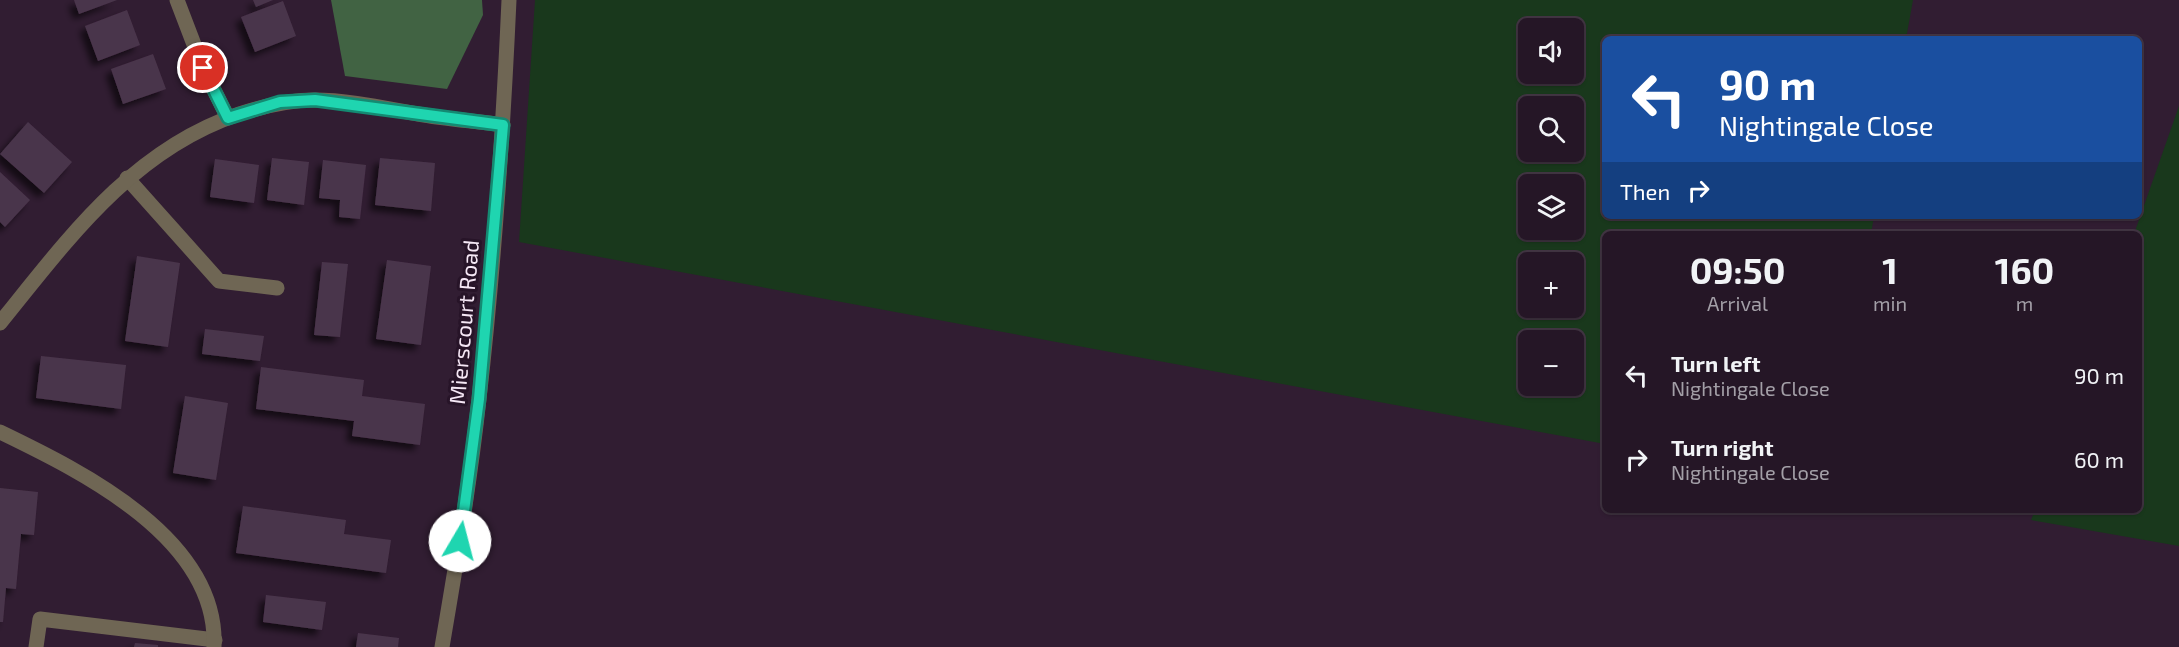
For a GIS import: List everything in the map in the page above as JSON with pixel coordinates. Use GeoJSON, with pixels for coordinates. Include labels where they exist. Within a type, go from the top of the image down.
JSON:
{"type":"FeatureCollection","features":[{"type":"Feature","properties":{"kind":"street"},"geometry":{"type":"LineString","coordinates":[[177,0],[203,68],[228,118]]}},
{"type":"Feature","properties":{"kind":"street","name":"Mierscourt Road"},"geometry":{"type":"LineString","coordinates":[[442,647],[460,541],[479,399],[503,125],[509,0]]}},
{"type":"Feature","properties":{"kind":"street"},"geometry":{"type":"LineString","coordinates":[[0,323],[90,216],[127,178],[182,140],[228,118],[280,102],[315,100],[503,125]]}},
{"type":"Feature","properties":{"kind":"street"},"geometry":{"type":"LineString","coordinates":[[127,178],[219,281],[277,288]]}},
{"type":"Feature","properties":{"kind":"street"},"geometry":{"type":"LineString","coordinates":[[0,432],[90,478],[162,533],[196,574],[207,596],[212,619],[214,644],[40,619],[36,647]]}},
{"type":"Feature","properties":{"kind":"green space"},"geometry":{"type":"Polygon","coordinates":[[[331,0],[482,0],[483,15],[447,89],[345,76],[331,0]]]}},
{"type":"Feature","properties":{"kind":"green space"},"geometry":{"type":"Polygon","coordinates":[[[535,0],[1913,0],[1907,36],[1602,36],[1602,219],[1874,219],[1872,231],[1602,231],[1602,443],[519,242],[535,0]]]}},
{"type":"Feature","properties":{"kind":"green space"},"geometry":{"type":"Polygon","coordinates":[[[2179,106],[2179,546],[2031,520],[2034,513],[2142,513],[2142,231],[2135,231],[2139,219],[2142,219],[2142,211],[2179,106]]]}},
{"type":"Feature","properties":{"kind":"building"},"geometry":{"type":"Polygon","coordinates":[[[74,0],[117,0],[79,14],[74,0]]]}},
{"type":"Feature","properties":{"kind":"building"},"geometry":{"type":"Polygon","coordinates":[[[253,0],[273,0],[256,7],[253,0]]]}},
{"type":"Feature","properties":{"kind":"building"},"geometry":{"type":"Polygon","coordinates":[[[283,1],[296,36],[255,52],[241,17],[283,1]]]}},
{"type":"Feature","properties":{"kind":"building"},"geometry":{"type":"Polygon","coordinates":[[[127,10],[140,45],[98,61],[85,26],[127,10]]]}},
{"type":"Feature","properties":{"kind":"building"},"geometry":{"type":"Polygon","coordinates":[[[153,54],[166,89],[123,104],[111,69],[153,54]]]}},
{"type":"Feature","properties":{"kind":"building"},"geometry":{"type":"Polygon","coordinates":[[[28,122],[72,162],[44,193],[0,154],[28,122]]]}},
{"type":"Feature","properties":{"kind":"building"},"geometry":{"type":"Polygon","coordinates":[[[272,158],[309,162],[304,205],[267,200],[272,158]]]}},
{"type":"Feature","properties":{"kind":"building"},"geometry":{"type":"Polygon","coordinates":[[[380,158],[435,163],[431,211],[375,205],[380,158]]]}},
{"type":"Feature","properties":{"kind":"building"},"geometry":{"type":"Polygon","coordinates":[[[215,159],[259,165],[254,203],[210,197],[215,159]]]}},
{"type":"Feature","properties":{"kind":"building"},"geometry":{"type":"Polygon","coordinates":[[[323,160],[366,165],[360,219],[339,217],[340,200],[319,198],[323,160]]]}},
{"type":"Feature","properties":{"kind":"building"},"geometry":{"type":"Polygon","coordinates":[[[0,172],[30,200],[5,227],[0,222],[0,172]]]}},
{"type":"Feature","properties":{"kind":"building"},"geometry":{"type":"Polygon","coordinates":[[[137,256],[180,263],[168,347],[125,341],[137,256]]]}},
{"type":"Feature","properties":{"kind":"building"},"geometry":{"type":"Polygon","coordinates":[[[387,260],[431,266],[421,345],[376,339],[387,260]]]}},
{"type":"Feature","properties":{"kind":"building"},"geometry":{"type":"Polygon","coordinates":[[[322,262],[348,264],[340,337],[314,335],[322,262]]]}},
{"type":"Feature","properties":{"kind":"building"},"geometry":{"type":"Polygon","coordinates":[[[205,329],[264,336],[260,361],[202,354],[205,329]]]}},
{"type":"Feature","properties":{"kind":"building"},"geometry":{"type":"Polygon","coordinates":[[[41,356],[126,365],[121,409],[36,398],[41,356]]]}},
{"type":"Feature","properties":{"kind":"building"},"geometry":{"type":"Polygon","coordinates":[[[261,367],[364,380],[362,396],[425,404],[420,445],[352,436],[354,421],[256,409],[261,367]]]}},
{"type":"Feature","properties":{"kind":"building"},"geometry":{"type":"Polygon","coordinates":[[[185,396],[228,403],[216,480],[173,473],[185,396]]]}},
{"type":"Feature","properties":{"kind":"building"},"geometry":{"type":"Polygon","coordinates":[[[0,488],[38,492],[34,535],[21,534],[16,589],[6,588],[3,622],[0,622],[0,488]]]}},
{"type":"Feature","properties":{"kind":"building"},"geometry":{"type":"Polygon","coordinates":[[[243,506],[346,520],[344,534],[391,540],[386,573],[236,553],[243,506]]]}},
{"type":"Feature","properties":{"kind":"building"},"geometry":{"type":"Polygon","coordinates":[[[266,595],[326,602],[322,630],[263,622],[266,595]]]}},
{"type":"Feature","properties":{"kind":"building"},"geometry":{"type":"Polygon","coordinates":[[[358,633],[399,638],[398,647],[356,647],[358,633]]]}},
{"type":"Feature","properties":{"kind":"building"},"geometry":{"type":"Polygon","coordinates":[[[135,643],[158,645],[158,647],[134,647],[135,643]]]}},
{"type":"Feature","properties":{"kind":"route"},"geometry":{"type":"LineString","coordinates":[[203,68],[228,118],[280,102],[315,100],[503,125],[479,399],[460,541]]}}]}
